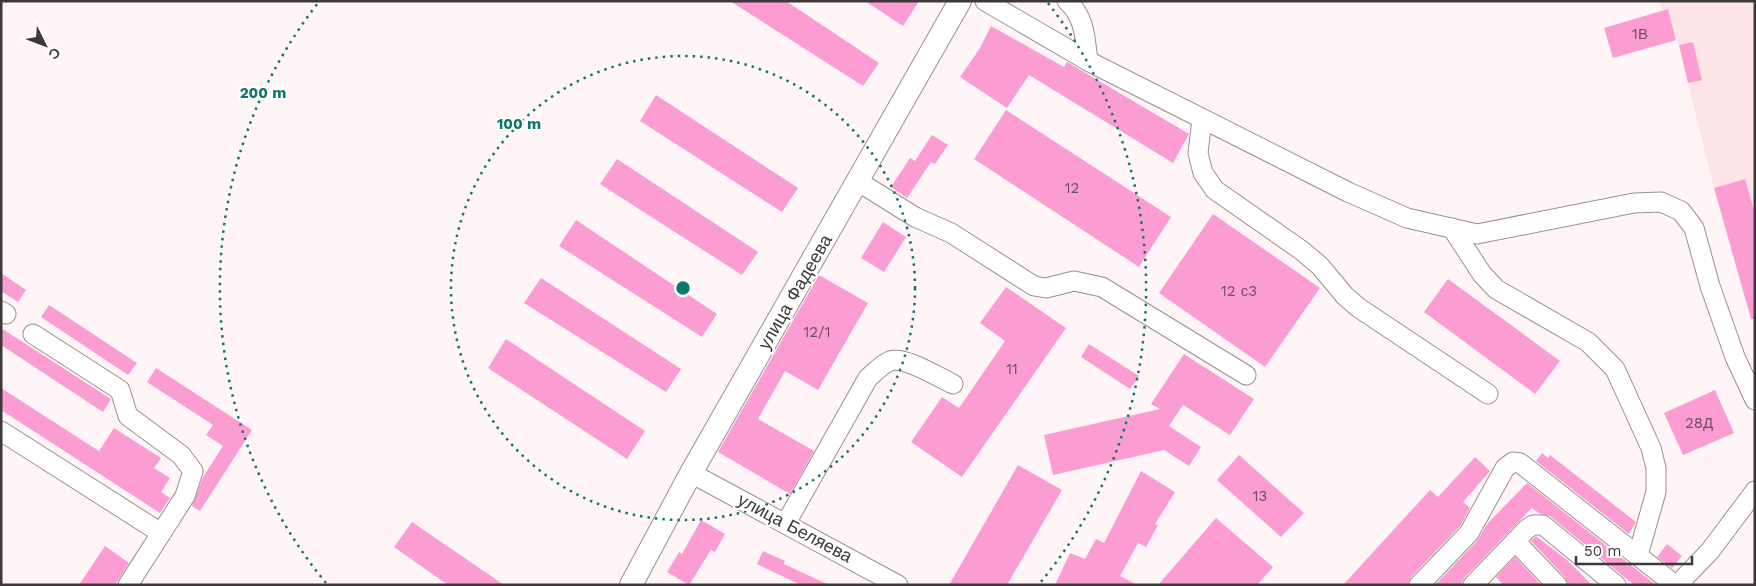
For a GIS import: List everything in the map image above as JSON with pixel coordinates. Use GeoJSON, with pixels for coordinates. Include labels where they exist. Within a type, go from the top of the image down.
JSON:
{"type":"FeatureCollection","features":[{"type":"Feature","properties":{"kind":"main road","name":"улица Фадеева"},"geometry":{"type":"LineString","coordinates":[[631,585],[691,472],[859,182],[960,1]]}},
{"type":"Feature","properties":{"kind":"street"},"geometry":{"type":"LineString","coordinates":[[985,1],[1088,61],[1356,196],[1407,218],[1477,234],[1634,202],[1661,202],[1681,211],[1694,228],[1710,286],[1735,357],[1755,400]]}},
{"type":"Feature","properties":{"kind":"street"},"geometry":{"type":"LineString","coordinates":[[1067,1],[1075,8],[1083,24],[1088,61]]}},
{"type":"Feature","properties":{"kind":"street"},"geometry":{"type":"LineString","coordinates":[[1202,119],[1198,153],[1202,172],[1215,190],[1301,250],[1320,266],[1344,296],[1359,308],[1488,394]]}},
{"type":"Feature","properties":{"kind":"street"},"geometry":{"type":"LineString","coordinates":[[859,182],[915,217],[951,233],[1034,286],[1046,288],[1074,281],[1102,287],[1246,375]]}},
{"type":"Feature","properties":{"kind":"street"},"geometry":{"type":"LineString","coordinates":[[1452,228],[1482,274],[1496,289],[1588,342],[1615,369],[1651,448],[1656,468],[1656,492],[1638,555]]}},
{"type":"Feature","properties":{"kind":"street"},"geometry":{"type":"LineString","coordinates":[[33,334],[120,390],[128,416],[163,441],[188,463],[193,471],[185,496],[128,585]]}},
{"type":"Feature","properties":{"kind":"street"},"geometry":{"type":"LineString","coordinates":[[786,523],[868,378],[880,367],[892,361],[906,362],[953,384]]}},
{"type":"Feature","properties":{"kind":"street"},"geometry":{"type":"LineString","coordinates":[[1,431],[161,533]]}},
{"type":"Feature","properties":{"kind":"street"},"geometry":{"type":"LineString","coordinates":[[1419,585],[1469,533],[1505,468],[1513,462],[1520,463],[1675,585]]}},
{"type":"Feature","properties":{"kind":"street","name":"улица Беляева"},"geometry":{"type":"LineString","coordinates":[[691,472],[898,585]]}},
{"type":"Feature","properties":{"kind":"street"},"geometry":{"type":"LineString","coordinates":[[1683,585],[1683,579],[1710,551],[1755,491]]}},
{"type":"Feature","properties":{"kind":"street"},"geometry":{"type":"LineString","coordinates":[[1482,582],[1515,541],[1533,525],[1542,525],[1616,585]]}},
{"type":"Feature","properties":{"kind":"street"},"geometry":{"type":"LineString","coordinates":[[1515,541],[1557,585]]}},
{"type":"Feature","properties":{"kind":"shaded area"},"geometry":{"type":"Polygon","coordinates":[[[1659,1],[1755,1],[1755,214],[1745,179],[1714,188],[1688,83],[1702,79],[1693,42],[1679,45],[1668,10],[1663,11],[1659,1]]]}},
{"type":"Feature","properties":{"kind":"building"},"geometry":{"type":"Polygon","coordinates":[[[730,1],[786,1],[879,63],[863,86],[730,1]]]}},
{"type":"Feature","properties":{"kind":"building"},"geometry":{"type":"Polygon","coordinates":[[[865,1],[919,1],[903,26],[865,1]]]}},
{"type":"Feature","properties":{"kind":"building"},"geometry":{"type":"Polygon","coordinates":[[[1668,9],[1676,40],[1613,58],[1604,28],[1668,9]]]}},
{"type":"Feature","properties":{"kind":"building"},"geometry":{"type":"Polygon","coordinates":[[[991,26],[1064,67],[1067,62],[1189,134],[1173,163],[1029,75],[1007,108],[960,77],[980,48],[991,26]]]}},
{"type":"Feature","properties":{"kind":"building"},"geometry":{"type":"Polygon","coordinates":[[[1693,42],[1702,80],[1688,83],[1679,45],[1693,42]]]}},
{"type":"Feature","properties":{"kind":"building"},"geometry":{"type":"Polygon","coordinates":[[[656,95],[798,188],[782,212],[640,121],[656,95]]]}},
{"type":"Feature","properties":{"kind":"building"},"geometry":{"type":"Polygon","coordinates":[[[1006,110],[1171,217],[1139,267],[974,159],[1006,110]]]}},
{"type":"Feature","properties":{"kind":"building"},"geometry":{"type":"Polygon","coordinates":[[[932,135],[948,145],[935,164],[931,162],[907,198],[891,187],[910,158],[915,161],[932,135]]]}},
{"type":"Feature","properties":{"kind":"building"},"geometry":{"type":"Polygon","coordinates":[[[617,159],[758,252],[742,275],[600,184],[617,159]]]}},
{"type":"Feature","properties":{"kind":"building"},"geometry":{"type":"Polygon","coordinates":[[[1745,179],[1755,214],[1755,319],[1751,319],[1714,188],[1745,179]]]}},
{"type":"Feature","properties":{"kind":"building"},"geometry":{"type":"Polygon","coordinates":[[[1213,214],[1320,288],[1265,367],[1159,293],[1213,214]]]}},
{"type":"Feature","properties":{"kind":"building"},"geometry":{"type":"Polygon","coordinates":[[[576,220],[717,314],[702,337],[559,246],[576,220]]]}},
{"type":"Feature","properties":{"kind":"building"},"geometry":{"type":"Polygon","coordinates":[[[883,222],[906,237],[884,272],[861,258],[883,222]]]}},
{"type":"Feature","properties":{"kind":"building"},"geometry":{"type":"Polygon","coordinates":[[[1,273],[26,290],[18,302],[1,291],[1,273]]]}},
{"type":"Feature","properties":{"kind":"building"},"geometry":{"type":"Polygon","coordinates":[[[819,275],[868,303],[818,390],[785,371],[758,419],[814,451],[790,494],[718,452],[819,275]]]}},
{"type":"Feature","properties":{"kind":"building"},"geometry":{"type":"Polygon","coordinates":[[[541,278],[681,369],[666,392],[524,303],[541,278]]]}},
{"type":"Feature","properties":{"kind":"building"},"geometry":{"type":"Polygon","coordinates":[[[1448,279],[1560,361],[1535,394],[1424,312],[1448,279]]]}},
{"type":"Feature","properties":{"kind":"building"},"geometry":{"type":"Polygon","coordinates":[[[1006,287],[1066,328],[962,477],[911,442],[942,397],[959,408],[1005,341],[980,323],[1006,287]]]}},
{"type":"Feature","properties":{"kind":"building"},"geometry":{"type":"Polygon","coordinates":[[[49,305],[137,363],[128,375],[41,317],[49,305]]]}},
{"type":"Feature","properties":{"kind":"building"},"geometry":{"type":"Polygon","coordinates":[[[1,328],[111,399],[103,412],[1,345],[1,328]]]}},
{"type":"Feature","properties":{"kind":"building"},"geometry":{"type":"Polygon","coordinates":[[[506,339],[645,431],[627,459],[488,368],[506,339]]]}},
{"type":"Feature","properties":{"kind":"building"},"geometry":{"type":"Polygon","coordinates":[[[1089,344],[1139,376],[1130,389],[1081,357],[1089,344]]]}},
{"type":"Feature","properties":{"kind":"building"},"geometry":{"type":"Polygon","coordinates":[[[1184,354],[1254,399],[1230,435],[1183,405],[1169,426],[1201,447],[1189,466],[1164,450],[1053,475],[1044,435],[1160,409],[1151,404],[1184,354]]]}},
{"type":"Feature","properties":{"kind":"building"},"geometry":{"type":"Polygon","coordinates":[[[156,368],[252,430],[200,511],[192,506],[203,477],[223,446],[206,435],[213,425],[147,382],[156,368]]]}},
{"type":"Feature","properties":{"kind":"building"},"geometry":{"type":"Polygon","coordinates":[[[1,388],[99,451],[114,428],[161,458],[154,468],[170,478],[161,492],[170,498],[160,513],[1,410],[1,388]]]}},
{"type":"Feature","properties":{"kind":"building"},"geometry":{"type":"Polygon","coordinates":[[[1715,390],[1734,433],[1683,455],[1664,413],[1715,390]]]}},
{"type":"Feature","properties":{"kind":"building"},"geometry":{"type":"Polygon","coordinates":[[[1542,453],[1548,458],[1550,455],[1636,522],[1629,534],[1536,461],[1542,453]]]}},
{"type":"Feature","properties":{"kind":"building"},"geometry":{"type":"Polygon","coordinates":[[[1239,455],[1304,513],[1281,537],[1217,480],[1239,455]]]}},
{"type":"Feature","properties":{"kind":"building"},"geometry":{"type":"Polygon","coordinates":[[[1475,457],[1490,471],[1463,502],[1470,508],[1460,526],[1411,577],[1408,585],[1343,585],[1430,490],[1438,497],[1475,457]]]}},
{"type":"Feature","properties":{"kind":"building"},"geometry":{"type":"Polygon","coordinates":[[[1018,465],[1062,490],[1007,585],[949,585],[1018,465]]]}},
{"type":"Feature","properties":{"kind":"building"},"geometry":{"type":"Polygon","coordinates":[[[1141,471],[1175,492],[1155,524],[1158,525],[1146,547],[1138,543],[1120,576],[1138,585],[1055,585],[1070,553],[1085,559],[1096,539],[1104,543],[1141,471]]]}},
{"type":"Feature","properties":{"kind":"building"},"geometry":{"type":"Polygon","coordinates":[[[1527,483],[1656,585],[1634,585],[1550,516],[1540,514],[1532,508],[1465,577],[1461,585],[1435,585],[1477,541],[1487,524],[1527,483]]]}},
{"type":"Feature","properties":{"kind":"building"},"geometry":{"type":"Polygon","coordinates":[[[1216,518],[1273,567],[1257,585],[1158,585],[1216,518]]]}},
{"type":"Feature","properties":{"kind":"building"},"geometry":{"type":"Polygon","coordinates":[[[701,520],[725,534],[715,552],[711,550],[689,585],[667,572],[679,552],[682,554],[701,520]]]}},
{"type":"Feature","properties":{"kind":"building"},"geometry":{"type":"Polygon","coordinates":[[[412,522],[504,585],[448,585],[394,547],[412,522]]]}},
{"type":"Feature","properties":{"kind":"building"},"geometry":{"type":"Polygon","coordinates":[[[1536,536],[1567,560],[1592,585],[1568,585],[1565,577],[1531,541],[1536,536]]]}},
{"type":"Feature","properties":{"kind":"building"},"geometry":{"type":"Polygon","coordinates":[[[1667,544],[1682,556],[1672,568],[1657,557],[1667,544]]]}},
{"type":"Feature","properties":{"kind":"building"},"geometry":{"type":"Polygon","coordinates":[[[105,546],[129,563],[115,585],[79,585],[105,546]]]}},
{"type":"Feature","properties":{"kind":"building"},"geometry":{"type":"Polygon","coordinates":[[[763,551],[785,561],[784,564],[829,585],[801,585],[757,564],[763,551]]]}},
{"type":"Feature","properties":{"kind":"building"},"geometry":{"type":"Polygon","coordinates":[[[1515,557],[1541,585],[1503,585],[1496,577],[1515,557]]]}}]}
